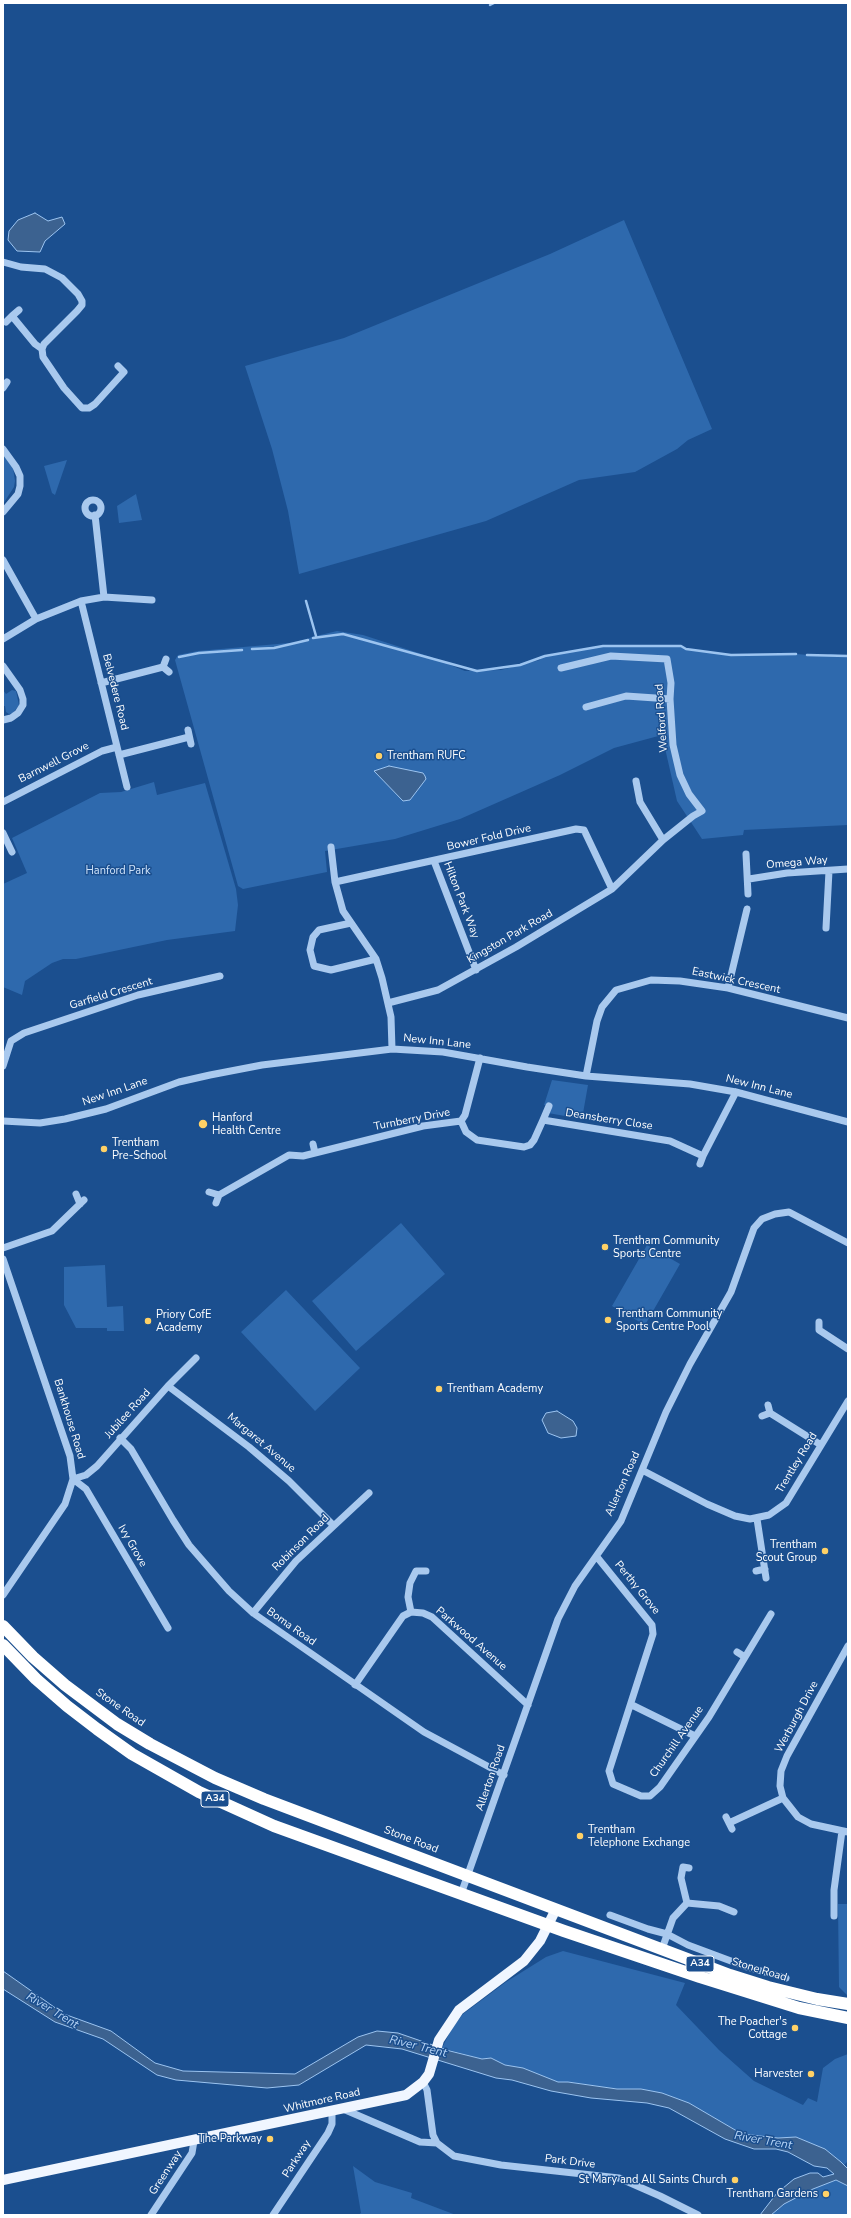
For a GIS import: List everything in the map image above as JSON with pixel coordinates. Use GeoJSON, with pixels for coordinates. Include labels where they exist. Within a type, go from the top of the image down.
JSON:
{"type":"FeatureCollection","features":[{"type":"Feature","properties":{"kind":"highway","name":"Stone Road"},"geometry":{"type":"LineString","coordinates":[[3,1626],[65,1685],[117,1724],[150,1744],[215,1778],[264,1799],[662,1949],[768,1987],[816,1999],[848,2004]]}},
{"type":"Feature","properties":{"kind":"highway","name":"A34"},"geometry":{"type":"LineString","coordinates":[[3,1645],[36,1679],[97,1730],[132,1754],[199,1792],[274,1826],[461,1894],[772,2000],[848,2018]]}},
{"type":"Feature","properties":{"kind":"main road","name":"Whitmore Road"},"geometry":{"type":"LineString","coordinates":[[3,2180],[332,2112],[406,2095],[423,2082],[433,2061],[439,2040],[459,2010],[524,1961],[540,1941],[547,1924],[556,1909]]}},
{"type":"Feature","properties":{"kind":"street"},"geometry":{"type":"LineString","coordinates":[[3,262],[21,267],[45,269],[62,278],[78,294],[82,301],[82,305],[44,344],[42,349],[43,356],[64,388],[82,408],[89,408],[95,404],[124,372]]}},
{"type":"Feature","properties":{"kind":"street"},"geometry":{"type":"LineString","coordinates":[[6,322],[19,310]]}},
{"type":"Feature","properties":{"kind":"street"},"geometry":{"type":"LineString","coordinates":[[12,316],[35,344],[42,349]]}},
{"type":"Feature","properties":{"kind":"street"},"geometry":{"type":"LineString","coordinates":[[118,366],[130,378]]}},
{"type":"Feature","properties":{"kind":"street"},"geometry":{"type":"LineString","coordinates":[[3,449],[16,467],[20,476],[20,486],[18,494],[3,512]]}},
{"type":"Feature","properties":{"kind":"street"},"geometry":{"type":"LineString","coordinates":[[95,515],[104,597]]}},
{"type":"Feature","properties":{"kind":"street"},"geometry":{"type":"LineString","coordinates":[[3,560],[36,619]]}},
{"type":"Feature","properties":{"kind":"street"},"geometry":{"type":"LineString","coordinates":[[3,639],[36,619],[81,602],[104,597],[152,600]]}},
{"type":"Feature","properties":{"kind":"street","name":"Belvedere Road"},"geometry":{"type":"LineString","coordinates":[[81,602],[128,787]]}},
{"type":"Feature","properties":{"kind":"street","name":"Welford Road"},"geometry":{"type":"LineString","coordinates":[[561,668],[611,656],[667,659],[671,683],[670,699],[673,745],[680,775],[691,798],[702,811],[693,816],[663,840]]}},
{"type":"Feature","properties":{"kind":"street"},"geometry":{"type":"LineString","coordinates":[[101,683],[166,670],[166,660]]}},
{"type":"Feature","properties":{"kind":"street"},"geometry":{"type":"LineString","coordinates":[[3,666],[20,690],[23,705],[18,713],[11,718],[3,720]]}},
{"type":"Feature","properties":{"kind":"street"},"geometry":{"type":"LineString","coordinates":[[586,707],[626,696],[670,699]]}},
{"type":"Feature","properties":{"kind":"street"},"geometry":{"type":"LineString","coordinates":[[119,755],[189,737]]}},
{"type":"Feature","properties":{"kind":"street","name":"Barnwell Grove"},"geometry":{"type":"LineString","coordinates":[[3,802],[102,751],[117,747]]}},
{"type":"Feature","properties":{"kind":"street"},"geometry":{"type":"LineString","coordinates":[[636,781],[640,802],[663,840]]}},
{"type":"Feature","properties":{"kind":"street","name":"Bower Fold Drive"},"geometry":{"type":"LineString","coordinates":[[334,882],[576,830],[584,830],[612,889]]}},
{"type":"Feature","properties":{"kind":"street"},"geometry":{"type":"LineString","coordinates":[[3,833],[12,852]]}},
{"type":"Feature","properties":{"kind":"street","name":"Kingston Park Road"},"geometry":{"type":"LineString","coordinates":[[388,1003],[438,990],[476,970],[612,889],[663,840]]}},
{"type":"Feature","properties":{"kind":"street"},"geometry":{"type":"LineString","coordinates":[[331,847],[334,882],[343,911],[376,959],[388,1003],[392,1049]]}},
{"type":"Feature","properties":{"kind":"street"},"geometry":{"type":"LineString","coordinates":[[746,854],[749,879],[748,894]]}},
{"type":"Feature","properties":{"kind":"street","name":"Hilton Park Way"},"geometry":{"type":"LineString","coordinates":[[434,861],[476,970]]}},
{"type":"Feature","properties":{"kind":"street","name":"Omega Way"},"geometry":{"type":"LineString","coordinates":[[749,879],[787,873],[848,869]]}},
{"type":"Feature","properties":{"kind":"street"},"geometry":{"type":"LineString","coordinates":[[826,928],[829,871]]}},
{"type":"Feature","properties":{"kind":"street"},"geometry":{"type":"LineString","coordinates":[[728,988],[747,909]]}},
{"type":"Feature","properties":{"kind":"street"},"geometry":{"type":"LineString","coordinates":[[827,917],[835,917]]}},
{"type":"Feature","properties":{"kind":"street"},"geometry":{"type":"LineString","coordinates":[[351,923],[319,930],[314,937],[310,950],[314,966],[331,970],[376,959]]}},
{"type":"Feature","properties":{"kind":"street","name":"Garfield Crescent"},"geometry":{"type":"LineString","coordinates":[[3,1066],[11,1041],[24,1033],[138,995],[220,976]]}},
{"type":"Feature","properties":{"kind":"street","name":"Eastwick Crescent"},"geometry":{"type":"LineString","coordinates":[[586,1076],[596,1021],[602,1007],[616,990],[651,980],[680,981],[728,988],[848,1018]]}},
{"type":"Feature","properties":{"kind":"street","name":"New Inn Lane"},"geometry":{"type":"LineString","coordinates":[[3,1121],[40,1122],[65,1119],[106,1109],[179,1082],[210,1075],[262,1065],[392,1049],[443,1052],[586,1076],[690,1084],[736,1092],[848,1122]]}},
{"type":"Feature","properties":{"kind":"street","name":"Turnberry Drive"},"geometry":{"type":"LineString","coordinates":[[219,1195],[289,1155],[303,1156],[424,1126],[461,1121],[465,1115],[480,1058]]}},
{"type":"Feature","properties":{"kind":"street"},"geometry":{"type":"LineString","coordinates":[[700,1164],[736,1092]]}},
{"type":"Feature","properties":{"kind":"street"},"geometry":{"type":"LineString","coordinates":[[461,1121],[466,1132],[478,1140],[524,1147],[530,1145],[534,1140],[549,1106]]}},
{"type":"Feature","properties":{"kind":"street","name":"Deansberry Close"},"geometry":{"type":"LineString","coordinates":[[543,1120],[670,1141],[703,1156]]}},
{"type":"Feature","properties":{"kind":"street"},"geometry":{"type":"LineString","coordinates":[[313,1144],[315,1153]]}},
{"type":"Feature","properties":{"kind":"street"},"geometry":{"type":"LineString","coordinates":[[209,1192],[219,1195],[216,1203]]}},
{"type":"Feature","properties":{"kind":"street"},"geometry":{"type":"LineString","coordinates":[[3,1248],[52,1230],[82,1202],[76,1194]]}},
{"type":"Feature","properties":{"kind":"street","name":"Allerton Road"},"geometry":{"type":"LineString","coordinates":[[461,1894],[558,1619],[575,1586],[621,1520],[690,1364],[731,1292],[754,1228],[762,1219],[775,1214],[789,1212],[848,1244]]}},
{"type":"Feature","properties":{"kind":"street","name":"Bankhouse Road"},"geometry":{"type":"LineString","coordinates":[[3,1259],[70,1456],[73,1479],[66,1504],[3,1595]]}},
{"type":"Feature","properties":{"kind":"street"},"geometry":{"type":"LineString","coordinates":[[819,1322],[816,1331],[848,1348]]}},
{"type":"Feature","properties":{"kind":"street","name":"Jubilee Road"},"geometry":{"type":"LineString","coordinates":[[73,1479],[86,1475],[97,1466],[120,1438],[196,1358]]}},
{"type":"Feature","properties":{"kind":"street","name":"Margaret Avenue"},"geometry":{"type":"LineString","coordinates":[[168,1386],[249,1447],[289,1481],[333,1526]]}},
{"type":"Feature","properties":{"kind":"street","name":"Trentley Road"},"geometry":{"type":"LineString","coordinates":[[757,1519],[769,1515],[786,1503],[848,1401]]}},
{"type":"Feature","properties":{"kind":"street"},"geometry":{"type":"LineString","coordinates":[[768,1405],[770,1413],[821,1445]]}},
{"type":"Feature","properties":{"kind":"street"},"geometry":{"type":"LineString","coordinates":[[762,1416],[770,1413]]}},
{"type":"Feature","properties":{"kind":"street","name":"Boma Road"},"geometry":{"type":"LineString","coordinates":[[120,1438],[131,1449],[189,1544],[229,1591],[254,1613],[424,1732],[504,1775]]}},
{"type":"Feature","properties":{"kind":"street"},"geometry":{"type":"LineString","coordinates":[[642,1470],[707,1504],[746,1519],[757,1519],[766,1578]]}},
{"type":"Feature","properties":{"kind":"street","name":"Ivy Grove"},"geometry":{"type":"LineString","coordinates":[[73,1479],[86,1489],[168,1628]]}},
{"type":"Feature","properties":{"kind":"street","name":"Robinson Road"},"geometry":{"type":"LineString","coordinates":[[254,1613],[296,1561],[369,1493]]}},
{"type":"Feature","properties":{"kind":"street","name":"Perthy Grove"},"geometry":{"type":"LineString","coordinates":[[596,1557],[652,1625],[653,1634],[632,1705]]}},
{"type":"Feature","properties":{"kind":"street"},"geometry":{"type":"LineString","coordinates":[[355,1685],[403,1616],[411,1612],[408,1589],[414,1567],[426,1571]]}},
{"type":"Feature","properties":{"kind":"street"},"geometry":{"type":"LineString","coordinates":[[756,1571],[765,1569]]}},
{"type":"Feature","properties":{"kind":"street","name":"Parkwood Avenue"},"geometry":{"type":"LineString","coordinates":[[411,1612],[423,1613],[432,1617],[528,1705]]}},
{"type":"Feature","properties":{"kind":"street","name":"Churchill Avenue"},"geometry":{"type":"LineString","coordinates":[[632,1705],[609,1771],[610,1778],[618,1787],[640,1796],[650,1796],[656,1792],[695,1736],[745,1657],[763,1621],[771,1614]]}},
{"type":"Feature","properties":{"kind":"street","name":"Werburgh Drive"},"geometry":{"type":"LineString","coordinates":[[783,1798],[780,1786],[782,1771],[787,1756],[848,1646]]}},
{"type":"Feature","properties":{"kind":"street"},"geometry":{"type":"LineString","coordinates":[[736,1652],[745,1657]]}},
{"type":"Feature","properties":{"kind":"street"},"geometry":{"type":"LineString","coordinates":[[632,1705],[695,1736]]}},
{"type":"Feature","properties":{"kind":"street"},"geometry":{"type":"LineString","coordinates":[[729,1823],[783,1798],[798,1817],[811,1824],[845,1832],[834,1890],[834,1916]]}},
{"type":"Feature","properties":{"kind":"street"},"geometry":{"type":"LineString","coordinates":[[687,1903],[681,1878],[683,1868],[690,1868]]}},
{"type":"Feature","properties":{"kind":"street"},"geometry":{"type":"LineString","coordinates":[[687,1903],[719,1906],[734,1912]]}},
{"type":"Feature","properties":{"kind":"street"},"geometry":{"type":"LineString","coordinates":[[662,1949],[673,1918],[687,1903]]}},
{"type":"Feature","properties":{"kind":"street"},"geometry":{"type":"LineString","coordinates":[[610,1914],[648,1930],[667,1934],[695,1948],[747,1967],[786,1978]]}},
{"type":"Feature","properties":{"kind":"street"},"geometry":{"type":"LineString","coordinates":[[343,2109],[420,2142],[437,2143],[433,2135],[427,2090],[423,2082]]}},
{"type":"Feature","properties":{"kind":"street","name":"Parkway"},"geometry":{"type":"LineString","coordinates":[[273,2215],[328,2133],[332,2124],[332,2112]]}},
{"type":"Feature","properties":{"kind":"street","name":"Greenway"},"geometry":{"type":"LineString","coordinates":[[151,2215],[192,2153],[194,2141]]}},
{"type":"Feature","properties":{"kind":"street","name":"Park Drive"},"geometry":{"type":"LineString","coordinates":[[437,2143],[454,2156],[501,2164],[619,2178],[698,2215]]}},
{"type":"Feature","properties":{"kind":"green space"},"geometry":{"type":"Polygon","coordinates":[[[624,220],[712,429],[688,440],[677,449],[635,472],[579,480],[486,521],[299,574],[288,511],[272,449],[245,366],[344,338],[550,254],[624,220]]]}},
{"type":"Feature","properties":{"kind":"green space"},"geometry":{"type":"Polygon","coordinates":[[[3,455],[13,468],[15,481],[14,487],[3,504],[3,455]]]}},
{"type":"Feature","properties":{"kind":"green space"},"geometry":{"type":"Polygon","coordinates":[[[67,460],[55,495],[52,493],[44,466],[67,460]]]}},
{"type":"Feature","properties":{"kind":"green space"},"geometry":{"type":"Polygon","coordinates":[[[136,494],[142,520],[119,523],[117,506],[136,494]]]}},
{"type":"Feature","properties":{"kind":"green space","name":"Trentham RUFC"},"geometry":{"type":"Polygon","coordinates":[[[337,631],[363,635],[431,657],[465,671],[501,670],[540,660],[540,656],[603,646],[681,646],[686,649],[731,655],[796,654],[823,656],[831,654],[848,656],[848,825],[744,830],[743,835],[702,839],[677,801],[662,735],[614,748],[560,775],[460,819],[395,839],[325,851],[327,872],[243,889],[238,886],[175,660],[178,655],[198,651],[300,642],[312,637],[337,631]]]}},
{"type":"Feature","properties":{"kind":"green space"},"geometry":{"type":"Polygon","coordinates":[[[3,690],[6,694],[12,690],[16,691],[19,705],[13,713],[9,714],[6,712],[5,706],[3,706],[3,690]]]}},
{"type":"Feature","properties":{"kind":"green space","name":"Hanford Park"},"geometry":{"type":"Polygon","coordinates":[[[154,782],[157,795],[205,783],[236,889],[238,905],[235,931],[167,940],[76,959],[63,959],[52,963],[25,981],[22,995],[3,987],[3,884],[27,873],[12,838],[100,793],[121,792],[154,782]]]}},
{"type":"Feature","properties":{"kind":"green space"},"geometry":{"type":"Polygon","coordinates":[[[552,1080],[588,1085],[582,1119],[548,1113],[551,1106],[544,1105],[552,1080]]]}},
{"type":"Feature","properties":{"kind":"green space"},"geometry":{"type":"Polygon","coordinates":[[[401,1223],[445,1274],[356,1351],[312,1301],[401,1223]]]}},
{"type":"Feature","properties":{"kind":"green space"},"geometry":{"type":"Polygon","coordinates":[[[647,1245],[680,1264],[645,1325],[612,1306],[647,1245]]]}},
{"type":"Feature","properties":{"kind":"green space"},"geometry":{"type":"Polygon","coordinates":[[[105,1265],[107,1307],[123,1306],[124,1331],[107,1331],[107,1328],[76,1328],[64,1305],[64,1267],[105,1265]]]}},
{"type":"Feature","properties":{"kind":"green space"},"geometry":{"type":"Polygon","coordinates":[[[286,1290],[360,1368],[315,1411],[241,1332],[286,1290]]]}},
{"type":"Feature","properties":{"kind":"green space"},"geometry":{"type":"Polygon","coordinates":[[[838,1904],[848,1904],[848,1996],[839,1987],[838,1904]]]}},
{"type":"Feature","properties":{"kind":"green space"},"geometry":{"type":"Polygon","coordinates":[[[563,1951],[685,1983],[676,2005],[719,2050],[754,2081],[803,2105],[808,2098],[817,2102],[823,2068],[835,2059],[848,2054],[848,2161],[844,2165],[825,2149],[796,2137],[778,2138],[742,2134],[689,2103],[662,2093],[641,2089],[617,2089],[558,2082],[523,2068],[505,2065],[491,2058],[482,2059],[442,2048],[452,2028],[463,2014],[506,1982],[546,1957],[563,1951]]]}},
{"type":"Feature","properties":{"kind":"green space"},"geometry":{"type":"Polygon","coordinates":[[[353,2166],[375,2182],[412,2193],[411,2198],[456,2215],[358,2215],[361,2213],[353,2166]]]}},
{"type":"Feature","properties":{"kind":"green space","name":"Trentham Gardens"},"geometry":{"type":"Polygon","coordinates":[[[836,2180],[848,2186],[848,2215],[771,2215],[784,2204],[813,2189],[836,2180]]]}},
{"type":"Feature","properties":{"kind":"water"},"geometry":{"type":"Polygon","coordinates":[[[35,213],[48,221],[62,217],[65,224],[45,241],[40,252],[17,251],[8,240],[9,231],[18,220],[35,213]]]}},
{"type":"Feature","properties":{"kind":"water"},"geometry":{"type":"Polygon","coordinates":[[[389,766],[423,773],[425,776],[426,779],[410,800],[403,801],[374,771],[389,766]]]}},
{"type":"Feature","properties":{"kind":"water"},"geometry":{"type":"Polygon","coordinates":[[[557,1411],[573,1421],[577,1428],[576,1436],[561,1438],[548,1433],[542,1420],[546,1413],[557,1411]]]}},
{"type":"Feature","properties":{"kind":"water","name":"River Trent"},"geometry":{"type":"Polygon","coordinates":[[[3,1971],[64,2014],[111,2031],[155,2063],[183,2071],[295,2074],[358,2037],[377,2031],[398,2033],[450,2051],[482,2059],[491,2058],[505,2065],[523,2068],[558,2082],[617,2089],[641,2089],[662,2093],[689,2103],[742,2134],[778,2138],[796,2137],[825,2149],[841,2162],[848,2169],[848,2186],[836,2180],[813,2189],[784,2204],[771,2215],[760,2215],[777,2193],[794,2179],[810,2173],[818,2173],[823,2177],[834,2174],[827,2168],[814,2166],[788,2152],[776,2149],[754,2149],[725,2139],[669,2108],[647,2103],[591,2098],[551,2091],[512,2080],[496,2078],[402,2049],[366,2045],[299,2085],[267,2088],[176,2080],[157,2075],[103,2039],[55,2022],[3,1989],[3,1971]]]}},
{"type":"Feature","properties":{"kind":"waterway"},"geometry":{"type":"LineString","coordinates":[[490,5],[494,3]]}},
{"type":"Feature","properties":{"kind":"waterway"},"geometry":{"type":"LineString","coordinates":[[306,601],[316,636]]}},
{"type":"Feature","properties":{"kind":"waterway"},"geometry":{"type":"LineString","coordinates":[[313,638],[343,634],[477,671],[520,665],[545,656],[603,646],[681,646],[686,649],[731,655],[796,654]]}},
{"type":"Feature","properties":{"kind":"waterway"},"geometry":{"type":"LineString","coordinates":[[252,649],[274,648],[308,640]]}},
{"type":"Feature","properties":{"kind":"waterway"},"geometry":{"type":"LineString","coordinates":[[179,657],[199,653],[242,650]]}},
{"type":"Feature","properties":{"kind":"waterway"},"geometry":{"type":"LineString","coordinates":[[807,655],[848,656]]}},
{"type":"Feature","properties":{"kind":"place","name":"Trentham RUFC"},"geometry":{"type":"Point","coordinates":[379,756]}},
{"type":"Feature","properties":{"kind":"place","name":"Hanford Health Centre"},"geometry":{"type":"Point","coordinates":[203,1124]}},
{"type":"Feature","properties":{"kind":"place","name":"Trentham Pre-School"},"geometry":{"type":"Point","coordinates":[104,1149]}},
{"type":"Feature","properties":{"kind":"place","name":"Trentham Community Sports Centre"},"geometry":{"type":"Point","coordinates":[605,1247]}},
{"type":"Feature","properties":{"kind":"place","name":"Trentham Community Sports Centre Pool"},"geometry":{"type":"Point","coordinates":[608,1320]}},
{"type":"Feature","properties":{"kind":"place","name":"Priory CofE Academy"},"geometry":{"type":"Point","coordinates":[148,1321]}},
{"type":"Feature","properties":{"kind":"place","name":"Trentham Academy"},"geometry":{"type":"Point","coordinates":[439,1389]}},
{"type":"Feature","properties":{"kind":"place","name":"Trentham Scout Group"},"geometry":{"type":"Point","coordinates":[825,1551]}},
{"type":"Feature","properties":{"kind":"place","name":"Trentham Telephone Exchange"},"geometry":{"type":"Point","coordinates":[580,1836]}},
{"type":"Feature","properties":{"kind":"place","name":"The Poacher's Cottage"},"geometry":{"type":"Point","coordinates":[795,2028]}},
{"type":"Feature","properties":{"kind":"place","name":"Harvester"},"geometry":{"type":"Point","coordinates":[811,2074]}},
{"type":"Feature","properties":{"kind":"place","name":"The Parkway"},"geometry":{"type":"Point","coordinates":[270,2139]}},
{"type":"Feature","properties":{"kind":"place","name":"St Mary and All Saints Church"},"geometry":{"type":"Point","coordinates":[735,2180]}},
{"type":"Feature","properties":{"kind":"place","name":"Trentham Gardens"},"geometry":{"type":"Point","coordinates":[826,2194]}}]}
